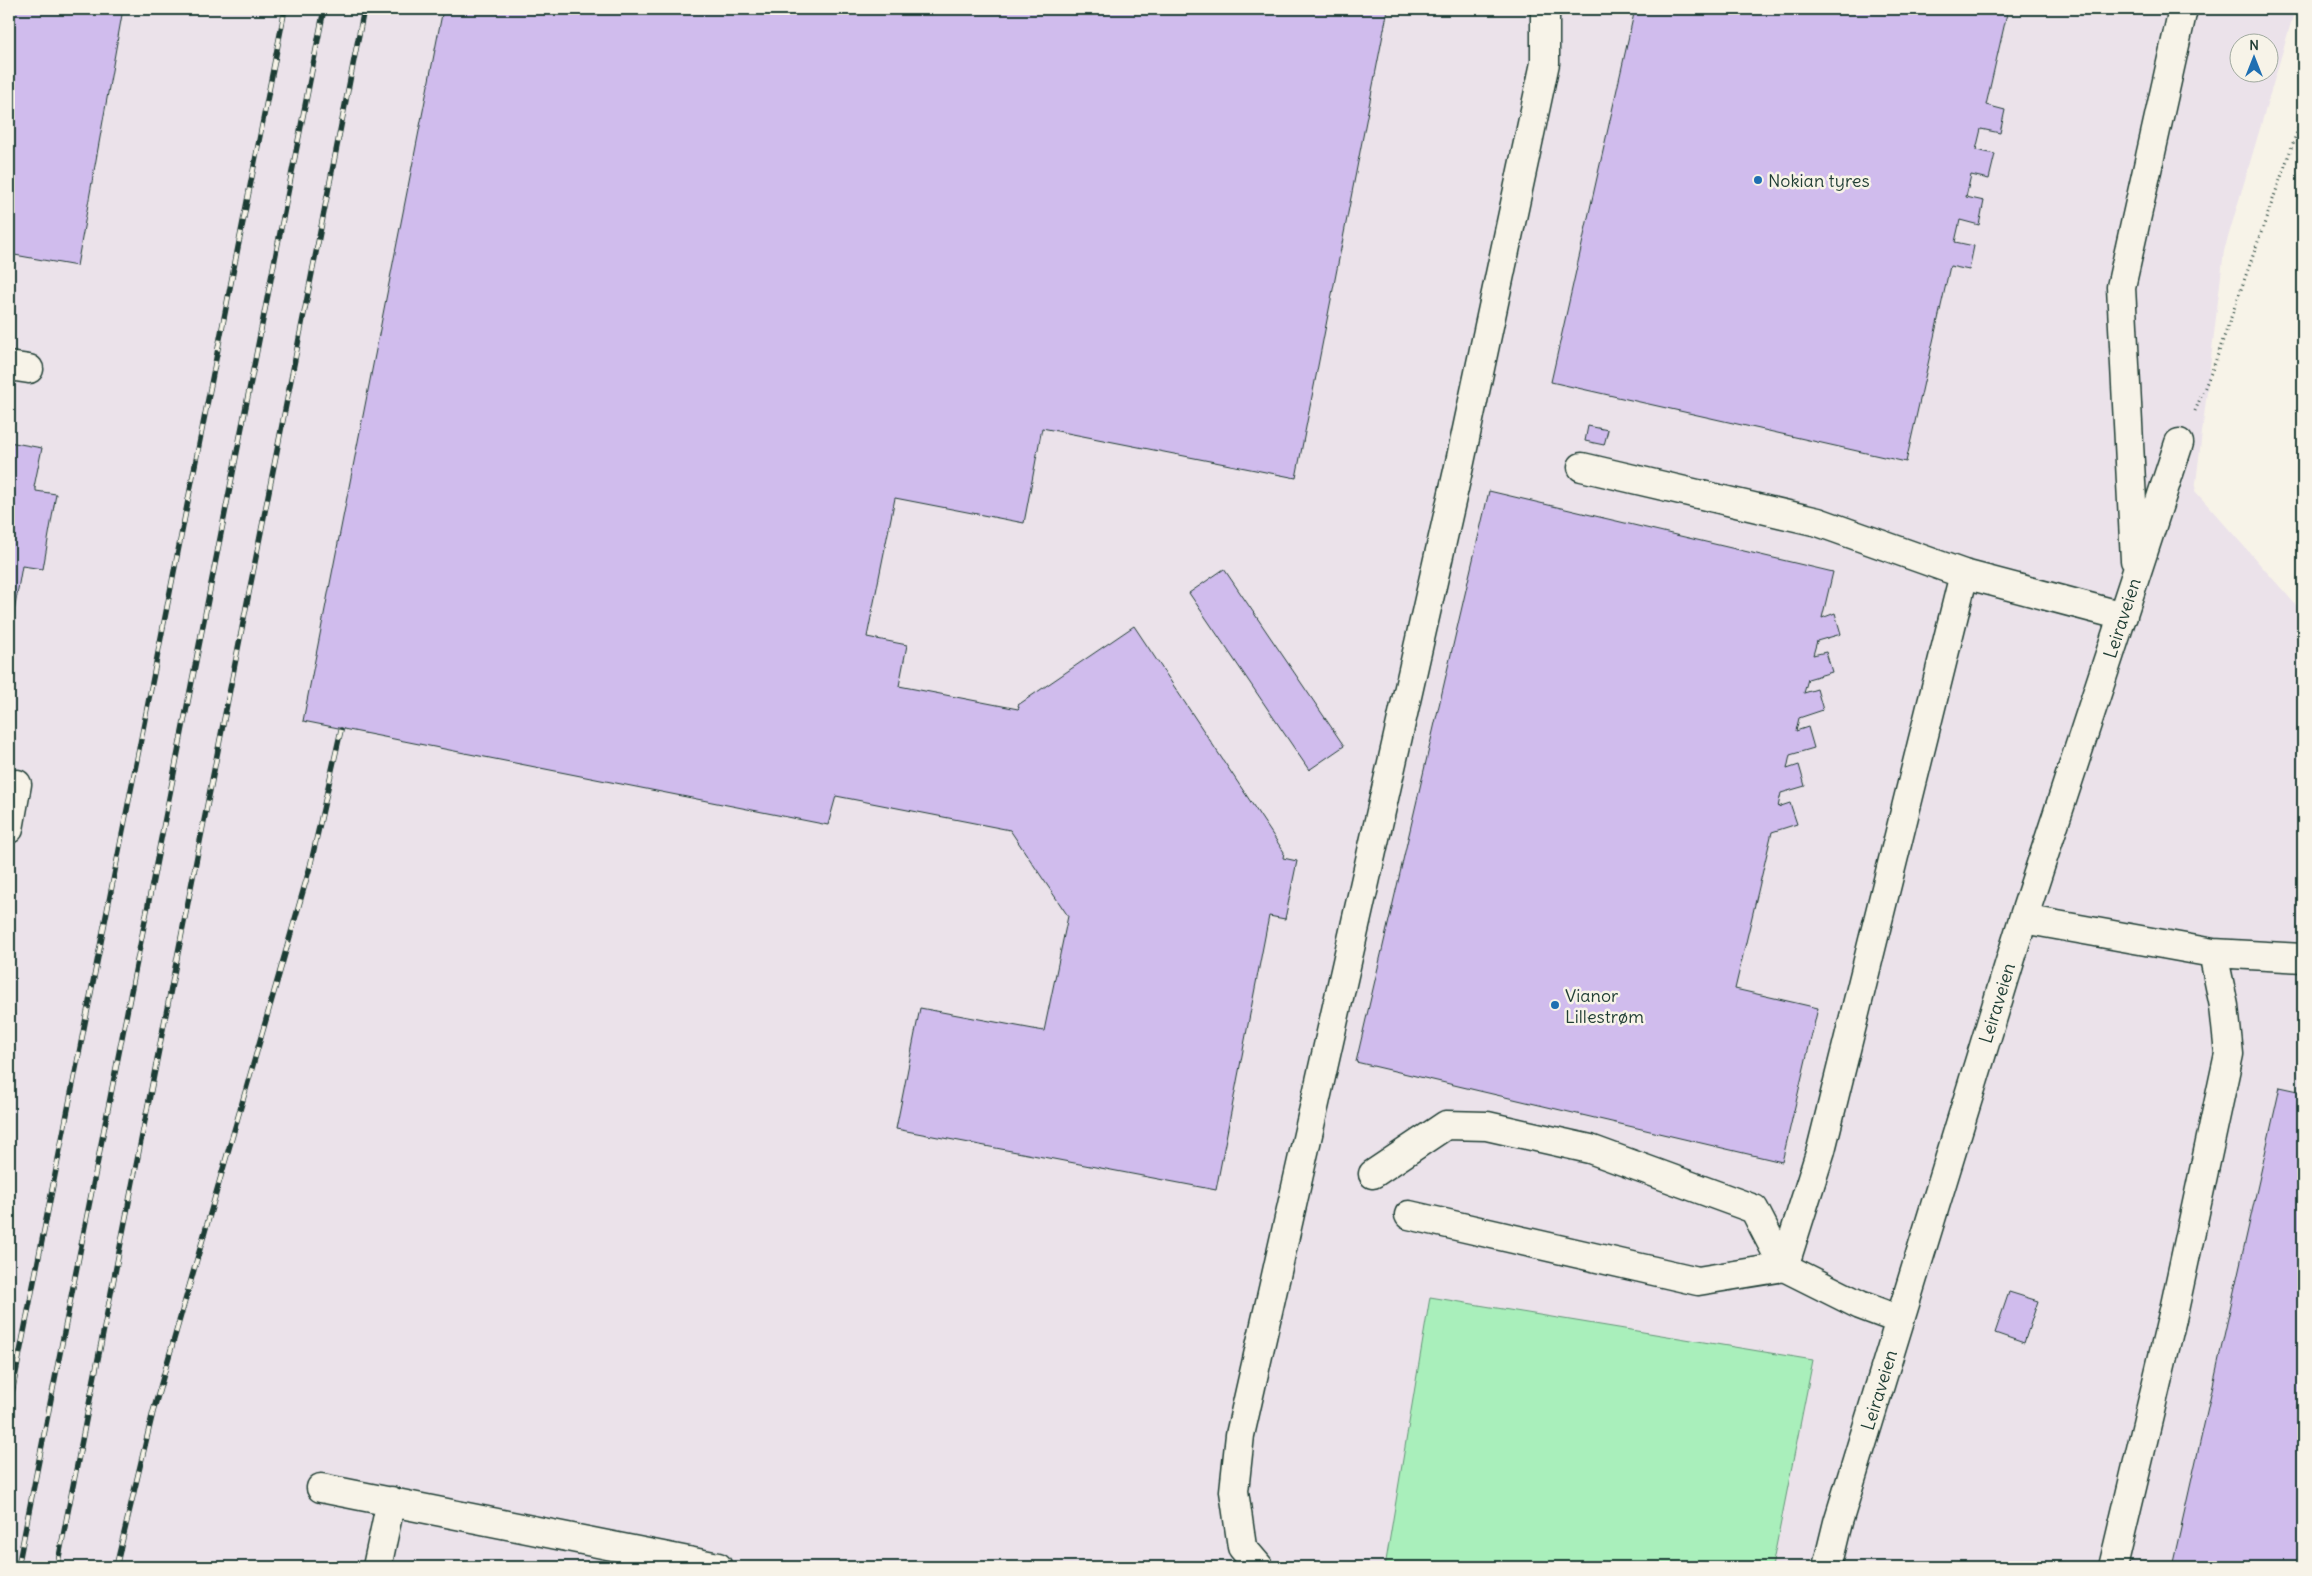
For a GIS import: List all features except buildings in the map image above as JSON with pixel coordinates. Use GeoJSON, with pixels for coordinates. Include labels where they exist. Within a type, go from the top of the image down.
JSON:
{"type":"FeatureCollection","features":[{"type":"Feature","properties":{"kind":"street"},"geometry":{"type":"LineString","coordinates":[[1260,1567],[1242,1547],[1234,1491],[1240,1435],[1458,472],[1545,63],[1545,9]]}},
{"type":"Feature","properties":{"kind":"street"},"geometry":{"type":"LineString","coordinates":[[2136,575],[2121,287],[2183,9]]}},
{"type":"Feature","properties":{"kind":"street","name":"Leiraveien"},"geometry":{"type":"LineString","coordinates":[[1827,1567],[1838,1522],[2023,918],[2179,443]]}},
{"type":"Feature","properties":{"kind":"street"},"geometry":{"type":"LineString","coordinates":[[1582,467],[1818,522],[1964,574],[2123,616]]}},
{"type":"Feature","properties":{"kind":"street"},"geometry":{"type":"LineString","coordinates":[[1784,1267],[1821,1150],[1964,574]]}},
{"type":"Feature","properties":{"kind":"street"},"geometry":{"type":"LineString","coordinates":[[9,829],[17,784]]}},
{"type":"Feature","properties":{"kind":"street"},"geometry":{"type":"LineString","coordinates":[[2023,918],[2213,953],[2303,958]]}},
{"type":"Feature","properties":{"kind":"street"},"geometry":{"type":"LineString","coordinates":[[2113,1567],[2174,1310],[2229,1054],[2224,1006],[2213,953]]}},
{"type":"Feature","properties":{"kind":"street"},"geometry":{"type":"LineString","coordinates":[[1373,1174],[1446,1125],[1487,1126],[1534,1136],[1590,1149],[1754,1209],[1784,1267]]}},
{"type":"Feature","properties":{"kind":"street"},"geometry":{"type":"LineString","coordinates":[[1409,1215],[1698,1281],[1784,1267],[1860,1305],[1900,1320]]}},
{"type":"Feature","properties":{"kind":"street"},"geometry":{"type":"LineString","coordinates":[[321,1488],[718,1567]]}},
{"type":"Feature","properties":{"kind":"street"},"geometry":{"type":"LineString","coordinates":[[377,1567],[390,1501]]}},
{"type":"Feature","properties":{"kind":"path"},"geometry":{"type":"LineString","coordinates":[[2179,443],[2190,423],[2213,368],[2303,115]]}},
{"type":"Feature","properties":{"kind":"shaded area"},"geometry":{"type":"Polygon","coordinates":[[[9,9],[2295,9],[2280,60],[2280,32],[2230,32],[2230,82],[2274,82],[2224,251],[2195,491],[2303,613],[2303,1567],[9,1567],[9,9]]]}},
{"type":"Feature","properties":{"kind":"green space"},"geometry":{"type":"Polygon","coordinates":[[[1430,1297],[1813,1360],[1772,1567],[1385,1567],[1430,1297]]]}},
{"type":"Feature","properties":{"kind":"railway"},"geometry":{"type":"LineString","coordinates":[[9,1408],[285,9]]}},
{"type":"Feature","properties":{"kind":"railway"},"geometry":{"type":"LineString","coordinates":[[18,1567],[324,9]]}},
{"type":"Feature","properties":{"kind":"railway"},"geometry":{"type":"LineString","coordinates":[[57,1567],[364,9]]}},
{"type":"Feature","properties":{"kind":"railway"},"geometry":{"type":"LineString","coordinates":[[116,1567],[153,1412],[310,867],[341,730]]}},
{"type":"Feature","properties":{"kind":"place","name":"Nokian tyres"},"geometry":{"type":"Point","coordinates":[1758,180]}},
{"type":"Feature","properties":{"kind":"place","name":"Vianor Lillestrøm"},"geometry":{"type":"Point","coordinates":[1555,1005]}}]}
